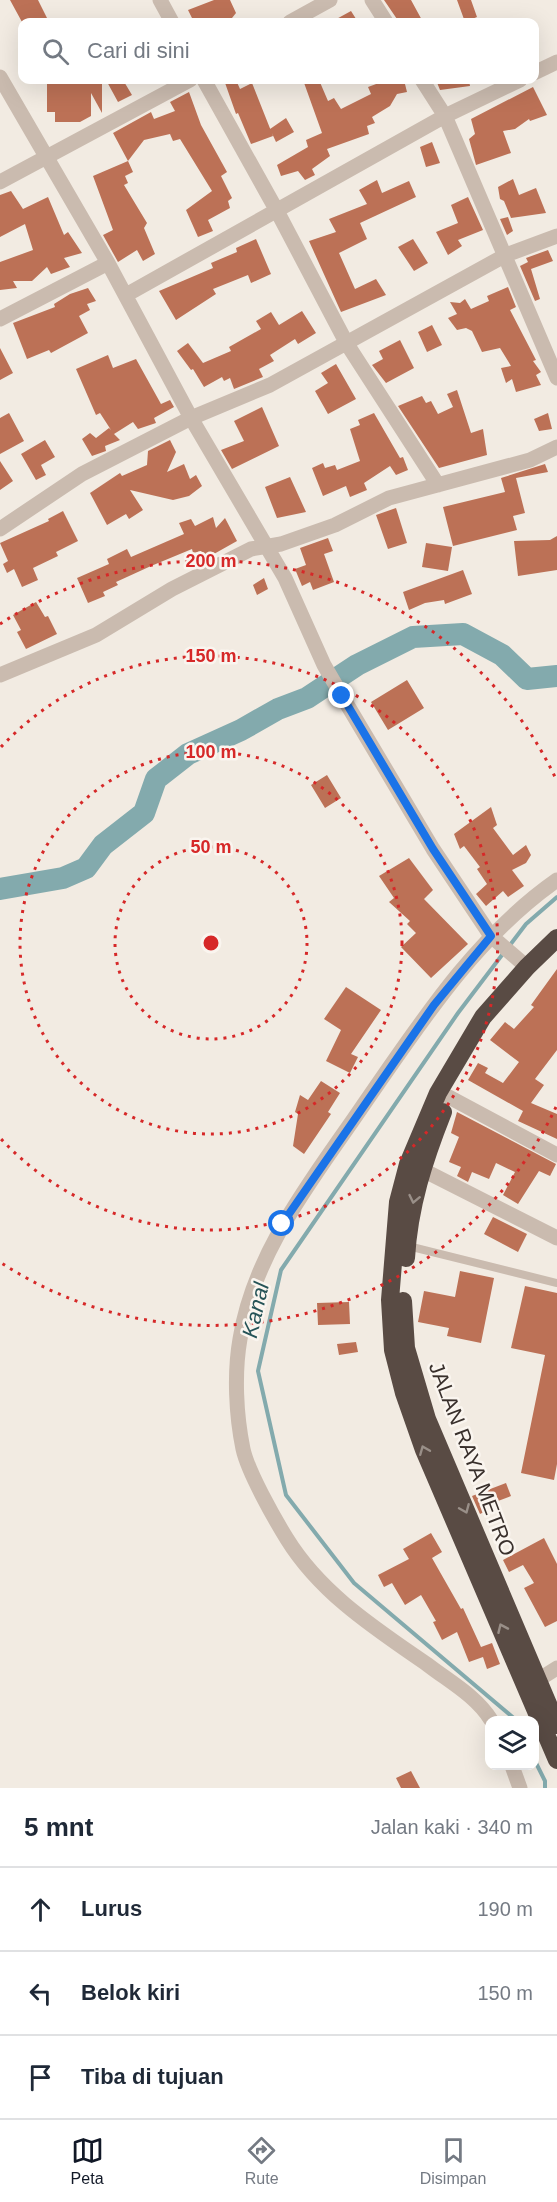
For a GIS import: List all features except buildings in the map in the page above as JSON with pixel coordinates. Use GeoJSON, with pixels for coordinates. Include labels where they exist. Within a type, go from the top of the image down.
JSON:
{"type":"FeatureCollection","features":[{"type":"Feature","properties":{"kind":"highway"},"geometry":{"type":"LineString","coordinates":[[557,938],[521,962],[453,1064],[438,1093],[408,1164],[399,1202],[390,1300],[393,1350],[404,1393],[424,1450],[557,1760]]}},
{"type":"Feature","properties":{"kind":"highway","name":"JALAN RAYA METRO"},"geometry":{"type":"LineString","coordinates":[[557,953],[535,974],[492,1024],[463,1068],[449,1097],[421,1169],[406,1246],[403,1299],[405,1338],[417,1391],[438,1447],[557,1725]]}},
{"type":"Feature","properties":{"kind":"street"},"geometry":{"type":"LineString","coordinates":[[160,0],[170,18]]}},
{"type":"Feature","properties":{"kind":"street"},"geometry":{"type":"LineString","coordinates":[[297,18],[330,0]]}},
{"type":"Feature","properties":{"kind":"street"},"geometry":{"type":"LineString","coordinates":[[372,0],[383,18]]}},
{"type":"Feature","properties":{"kind":"street"},"geometry":{"type":"LineString","coordinates":[[539,71],[557,62]]}},
{"type":"Feature","properties":{"kind":"street"},"geometry":{"type":"LineString","coordinates":[[0,77],[126,295],[191,418],[285,579],[324,665],[342,696],[433,849],[495,939],[521,962]]}},
{"type":"Feature","properties":{"kind":"street"},"geometry":{"type":"LineString","coordinates":[[0,182],[182,84]]}},
{"type":"Feature","properties":{"kind":"street"},"geometry":{"type":"LineString","coordinates":[[206,84],[278,211],[347,344],[438,485]]}},
{"type":"Feature","properties":{"kind":"street"},"geometry":{"type":"LineString","coordinates":[[425,84],[445,116],[557,378]]}},
{"type":"Feature","properties":{"kind":"street"},"geometry":{"type":"LineString","coordinates":[[126,295],[445,116],[512,84]]}},
{"type":"Feature","properties":{"kind":"street"},"geometry":{"type":"LineString","coordinates":[[0,529],[82,474],[191,418],[270,385],[506,255],[557,236]]}},
{"type":"Feature","properties":{"kind":"street"},"geometry":{"type":"LineString","coordinates":[[0,319],[108,263]]}},
{"type":"Feature","properties":{"kind":"street"},"geometry":{"type":"LineString","coordinates":[[0,675],[96,635],[172,590],[251,549],[281,544],[335,525],[389,498],[530,460],[557,447]]}},
{"type":"Feature","properties":{"kind":"street"},"geometry":{"type":"LineString","coordinates":[[487,1716],[464,1691],[336,1599],[288,1540],[243,1450],[237,1383],[240,1340],[248,1298],[282,1224],[434,1005],[532,898],[557,880]]}},
{"type":"Feature","properties":{"kind":"street"},"geometry":{"type":"LineString","coordinates":[[449,1097],[557,1155]]}},
{"type":"Feature","properties":{"kind":"street"},"geometry":{"type":"LineString","coordinates":[[421,1169],[557,1238]]}},
{"type":"Feature","properties":{"kind":"street"},"geometry":{"type":"LineString","coordinates":[[538,1680],[557,1668]]}},
{"type":"Feature","properties":{"kind":"street"},"geometry":{"type":"LineString","coordinates":[[513,1770],[520,1788]]}},
{"type":"Feature","properties":{"kind":"lane"},"geometry":{"type":"LineString","coordinates":[[406,1246],[557,1283]]}},
{"type":"Feature","properties":{"kind":"waterway"},"geometry":{"type":"LineString","coordinates":[[0,889],[63,878],[86,868],[103,845],[144,813],[156,779],[188,754],[241,730],[278,709],[307,698],[357,665],[413,637],[463,634],[502,655],[527,679],[557,676]]}},
{"type":"Feature","properties":{"kind":"waterway","name":"Kanal"},"geometry":{"type":"LineString","coordinates":[[510,945],[526,924],[557,897]]}},
{"type":"Feature","properties":{"kind":"waterway","name":"Kanal"},"geometry":{"type":"LineString","coordinates":[[505,951],[458,1013],[281,1270],[258,1371],[286,1495],[354,1583],[511,1716]]}},
{"type":"Feature","properties":{"kind":"waterway","name":"Kanal"},"geometry":{"type":"LineString","coordinates":[[539,1769],[545,1781],[545,1788]]}},
{"type":"Feature","properties":{"kind":"route"},"geometry":{"type":"LineString","coordinates":[[282,1224],[434,1005],[491,936],[433,849],[361,724],[342,696]]}}]}
